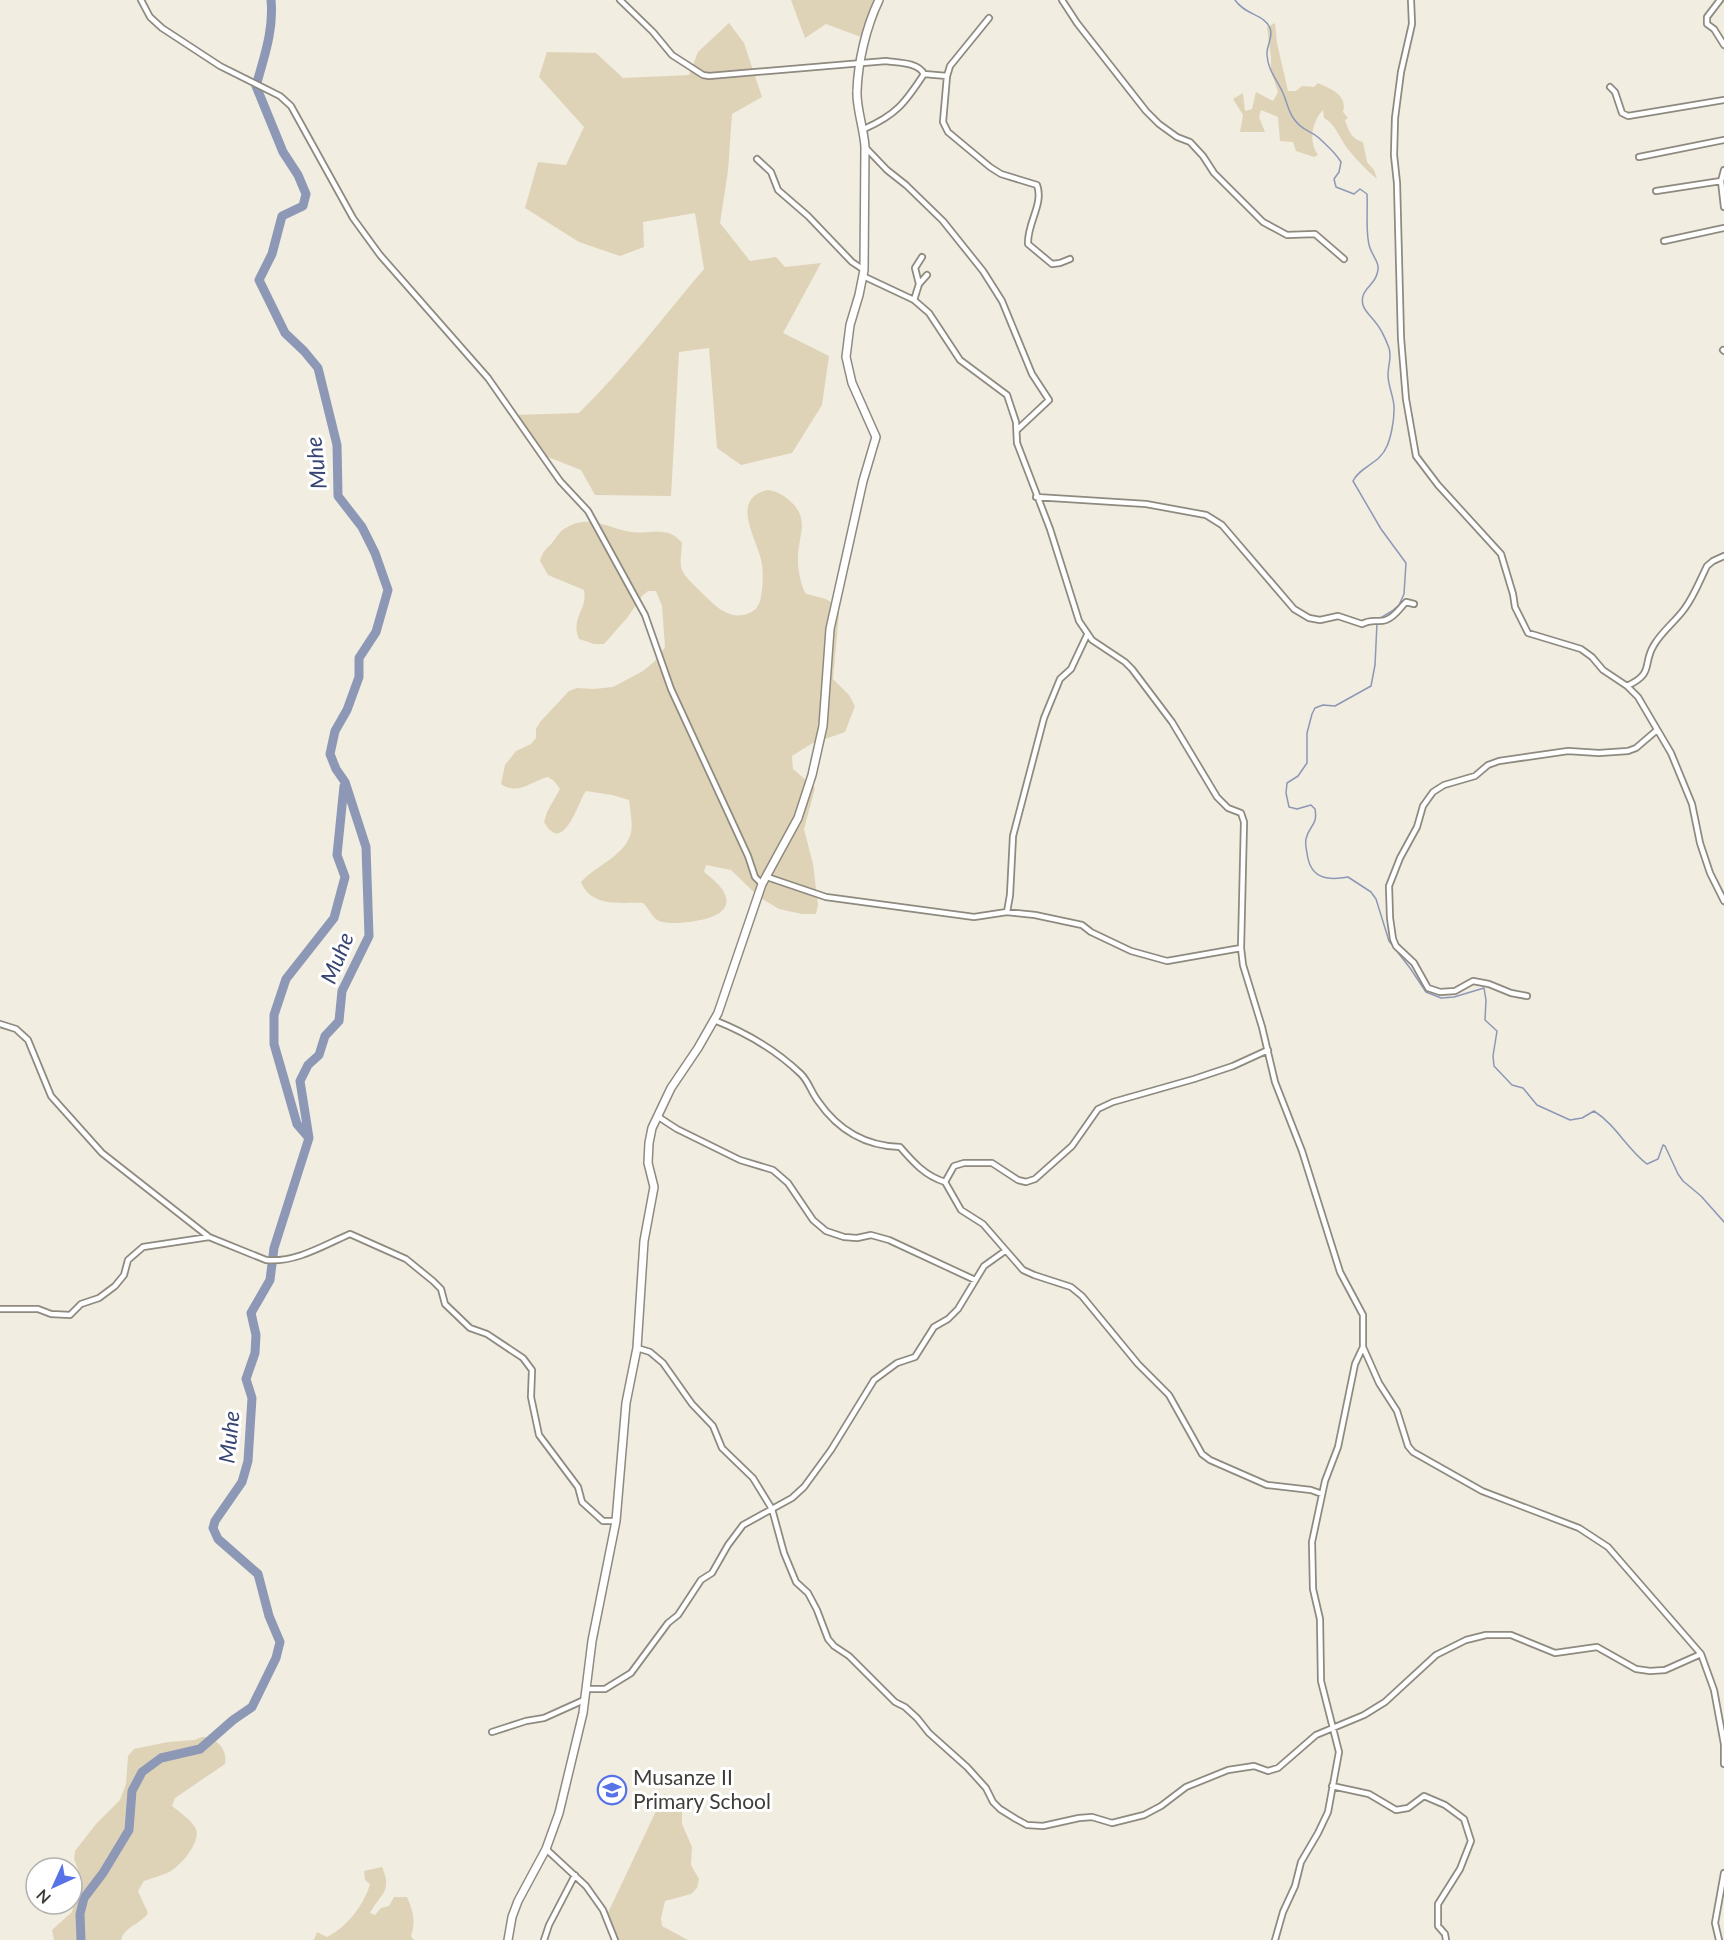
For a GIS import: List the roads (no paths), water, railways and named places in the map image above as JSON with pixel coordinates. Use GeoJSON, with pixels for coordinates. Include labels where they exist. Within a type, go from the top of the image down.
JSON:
{"type":"FeatureCollection","features":[{"type":"Feature","properties":{"kind":"main road"},"geometry":{"type":"LineString","coordinates":[[508,1940],[512,1917],[546,1849],[569,1776],[586,1689],[592,1641],[616,1521],[626,1403],[637,1348],[644,1241],[654,1187],[648,1163],[649,1143],[657,1116],[671,1088],[714,1020],[762,884],[798,818],[812,775],[823,726],[830,630],[863,481],[876,437],[852,383],[846,357],[850,325],[863,273],[865,147],[857,94],[860,64],[879,0]]}},
{"type":"Feature","properties":{"kind":"street"},"geometry":{"type":"LineString","coordinates":[[141,0],[150,17],[162,28],[220,66],[280,96],[291,106],[353,218],[380,255],[488,378],[560,481],[588,511],[645,615],[671,688],[743,845],[755,877],[762,884]]}},
{"type":"Feature","properties":{"kind":"street"},"geometry":{"type":"LineString","coordinates":[[620,0],[653,32],[672,55],[703,75],[886,61],[912,65],[924,74],[948,76]]}},
{"type":"Feature","properties":{"kind":"street"},"geometry":{"type":"LineString","coordinates":[[1062,0],[1077,23],[1146,111],[1159,124],[1184,141],[1190,142],[1214,173],[1244,205],[1263,222],[1287,235],[1315,234],[1344,258]]}},
{"type":"Feature","properties":{"kind":"street"},"geometry":{"type":"LineString","coordinates":[[1412,0],[1412,24],[1401,72],[1395,118],[1394,155],[1406,399],[1418,459],[1501,554],[1515,607],[1528,633],[1581,649],[1603,670],[1628,686],[1642,703],[1671,753],[1692,804],[1700,843],[1710,873],[1724,901]]}},
{"type":"Feature","properties":{"kind":"street"},"geometry":{"type":"LineString","coordinates":[[1720,0],[1707,17],[1707,24],[1714,29],[1724,45]]}},
{"type":"Feature","properties":{"kind":"street"},"geometry":{"type":"LineString","coordinates":[[988,18],[950,66],[944,122],[948,132],[990,167],[1001,174],[1037,186],[1038,201],[1029,226],[1028,244],[1052,264],[1060,264],[1070,258]]}},
{"type":"Feature","properties":{"kind":"street"},"geometry":{"type":"LineString","coordinates":[[864,129],[885,120],[907,101],[924,74]]}},
{"type":"Feature","properties":{"kind":"street"},"geometry":{"type":"LineString","coordinates":[[1610,87],[1615,92],[1622,113],[1628,116],[1724,100]]}},
{"type":"Feature","properties":{"kind":"street"},"geometry":{"type":"LineString","coordinates":[[1639,157],[1724,140]]}},
{"type":"Feature","properties":{"kind":"street"},"geometry":{"type":"LineString","coordinates":[[865,147],[943,221],[972,256],[1002,301],[1032,374],[1048,400],[1017,430]]}},
{"type":"Feature","properties":{"kind":"street"},"geometry":{"type":"LineString","coordinates":[[757,159],[771,172],[778,190],[808,216],[863,273],[914,300],[929,313],[957,357],[1007,395],[1017,430],[1017,443],[1050,529],[1079,621],[1087,635],[1132,669],[1172,722],[1217,797],[1228,808],[1241,813],[1244,822],[1241,948],[1243,965],[1275,1082],[1302,1151],[1340,1272],[1363,1315],[1363,1347],[1379,1383],[1397,1411],[1408,1446],[1413,1452],[1482,1491],[1579,1528],[1608,1547],[1642,1583],[1701,1654],[1716,1702],[1724,1744],[1724,1764]]}},
{"type":"Feature","properties":{"kind":"street"},"geometry":{"type":"LineString","coordinates":[[1724,170],[1721,181],[1724,207]]}},
{"type":"Feature","properties":{"kind":"street"},"geometry":{"type":"LineString","coordinates":[[1656,191],[1721,181]]}},
{"type":"Feature","properties":{"kind":"street"},"geometry":{"type":"LineString","coordinates":[[1664,241],[1724,228]]}},
{"type":"Feature","properties":{"kind":"street"},"geometry":{"type":"LineString","coordinates":[[1389,256],[1398,259]]}},
{"type":"Feature","properties":{"kind":"street"},"geometry":{"type":"LineString","coordinates":[[919,284],[915,268],[922,257]]}},
{"type":"Feature","properties":{"kind":"street"},"geometry":{"type":"LineString","coordinates":[[914,300],[919,284],[927,275]]}},
{"type":"Feature","properties":{"kind":"street"},"geometry":{"type":"LineString","coordinates":[[1036,496],[1146,504],[1206,515],[1222,525],[1294,609],[1309,618],[1320,620],[1338,616],[1362,624],[1370,619],[1385,620],[1395,614],[1406,602],[1414,604]]}},
{"type":"Feature","properties":{"kind":"street"},"geometry":{"type":"LineString","coordinates":[[1628,686],[1643,675],[1653,647],[1685,609],[1707,566],[1724,556]]}},
{"type":"Feature","properties":{"kind":"street"},"geometry":{"type":"LineString","coordinates":[[1007,912],[1013,836],[1044,718],[1060,679],[1071,669],[1087,635]]}},
{"type":"Feature","properties":{"kind":"street"},"geometry":{"type":"LineString","coordinates":[[1527,996],[1473,981],[1455,990],[1440,992],[1428,988],[1414,963],[1396,946],[1389,918],[1389,886],[1400,858],[1417,827],[1423,806],[1433,792],[1444,785],[1475,776],[1494,763],[1568,751],[1599,753],[1628,751],[1636,748],[1658,730]]}},
{"type":"Feature","properties":{"kind":"street"},"geometry":{"type":"LineString","coordinates":[[767,876],[826,897],[974,917],[1007,912],[1035,915],[1082,925],[1091,932],[1131,951],[1167,961],[1241,948]]}},
{"type":"Feature","properties":{"kind":"street"},"geometry":{"type":"LineString","coordinates":[[714,1020],[745,1032],[771,1049],[801,1074],[819,1102],[843,1128],[882,1146],[900,1148],[916,1166],[934,1179],[945,1182],[961,1210],[983,1224],[1023,1270],[1071,1287],[1082,1296],[1138,1364],[1169,1395],[1202,1454],[1210,1460],[1267,1485],[1311,1490],[1322,1494]]}},
{"type":"Feature","properties":{"kind":"street"},"geometry":{"type":"LineString","coordinates":[[0,1024],[16,1029],[28,1040],[51,1096],[102,1153],[209,1237],[266,1260],[290,1260],[350,1234],[406,1259],[441,1289],[445,1304],[470,1328],[488,1334],[524,1358],[532,1370],[531,1397],[539,1435],[578,1487],[582,1502],[603,1521],[616,1521]]}},
{"type":"Feature","properties":{"kind":"street"},"geometry":{"type":"LineString","coordinates":[[945,1182],[954,1166],[982,1162],[992,1163],[1018,1180],[1026,1182],[1035,1179],[1072,1146],[1098,1109],[1113,1102],[1233,1066],[1268,1050]]}},
{"type":"Feature","properties":{"kind":"street"},"geometry":{"type":"LineString","coordinates":[[657,1116],[677,1129],[740,1160],[773,1170],[788,1183],[813,1220],[826,1232],[857,1238],[872,1235],[889,1240],[975,1281]]}},
{"type":"Feature","properties":{"kind":"street"},"geometry":{"type":"LineString","coordinates":[[0,1309],[38,1310],[51,1314],[70,1315],[81,1304],[99,1298],[115,1286],[124,1275],[128,1260],[143,1247],[209,1237]]}},
{"type":"Feature","properties":{"kind":"street"},"geometry":{"type":"LineString","coordinates":[[586,1689],[604,1689],[631,1673],[668,1623],[678,1615],[701,1580],[712,1573],[743,1525],[792,1498],[816,1474],[874,1380],[897,1363],[915,1357],[934,1327],[948,1319],[958,1309],[984,1266],[1005,1251]]}},
{"type":"Feature","properties":{"kind":"street"},"geometry":{"type":"LineString","coordinates":[[1275,1940],[1283,1912],[1295,1886],[1301,1862],[1328,1812],[1339,1752],[1321,1681],[1320,1618],[1313,1589],[1312,1542],[1324,1481],[1338,1447],[1355,1364],[1363,1347]]}},
{"type":"Feature","properties":{"kind":"street"},"geometry":{"type":"LineString","coordinates":[[637,1348],[650,1352],[663,1363],[692,1404],[713,1426],[722,1448],[753,1478],[772,1509],[784,1553],[796,1582],[808,1593],[828,1639],[849,1656],[895,1702],[905,1707],[917,1718],[929,1733],[967,1767],[986,1788],[993,1802],[1000,1809],[1027,1825],[1043,1826],[1092,1817],[1112,1823],[1144,1815],[1161,1806],[1186,1787],[1228,1770],[1254,1766],[1268,1771],[1278,1768],[1316,1735],[1364,1715],[1385,1702],[1445,1649],[1486,1635],[1511,1635],[1555,1653],[1598,1647],[1636,1669],[1650,1671],[1665,1670],[1701,1654]]}},
{"type":"Feature","properties":{"kind":"street"},"geometry":{"type":"LineString","coordinates":[[1716,1702],[1724,1698]]}},
{"type":"Feature","properties":{"kind":"street"},"geometry":{"type":"LineString","coordinates":[[492,1732],[544,1718],[584,1700]]}},
{"type":"Feature","properties":{"kind":"street"},"geometry":{"type":"LineString","coordinates":[[1332,1786],[1369,1794],[1396,1810],[1408,1808],[1424,1796],[1445,1805],[1464,1820],[1471,1841],[1460,1869],[1438,1904],[1438,1926],[1446,1940]]}},
{"type":"Feature","properties":{"kind":"street"},"geometry":{"type":"LineString","coordinates":[[546,1849],[586,1886],[603,1910],[615,1940]]}},
{"type":"Feature","properties":{"kind":"street"},"geometry":{"type":"LineString","coordinates":[[1719,1940],[1715,1923],[1724,1873]]}},
{"type":"Feature","properties":{"kind":"street"},"geometry":{"type":"LineString","coordinates":[[544,1940],[549,1925],[575,1875]]}},
{"type":"Feature","properties":{"kind":"waterway","name":"Muhe"},"geometry":{"type":"LineString","coordinates":[[81,1940],[80,1914],[84,1898],[103,1873],[129,1830],[132,1791],[142,1772],[161,1758],[200,1749],[233,1720],[252,1707],[276,1658],[280,1642],[269,1616],[258,1574],[218,1539],[213,1528],[215,1521],[242,1482],[248,1461],[252,1398],[246,1379],[255,1353],[256,1335],[251,1313],[270,1280],[274,1248],[309,1138],[300,1081],[308,1065],[319,1055],[325,1036],[339,1021],[342,991],[369,936],[366,847],[345,782],[330,754],[335,731],[347,710],[359,677],[359,658],[376,632],[388,590],[375,553],[362,527],[338,496],[337,445],[318,368],[285,333],[259,280],[272,254],[282,216],[303,206],[306,194],[298,175],[283,152],[256,86],[270,33],[271,0]]}},
{"type":"Feature","properties":{"kind":"waterway"},"geometry":{"type":"LineString","coordinates":[[1235,0],[1244,9],[1267,23],[1270,28],[1267,55],[1271,70],[1290,113],[1297,123],[1319,138],[1341,162],[1339,172],[1334,179],[1336,187],[1354,194],[1360,189],[1367,194],[1368,236],[1378,270],[1362,300],[1364,308],[1380,329],[1389,348],[1388,379],[1394,414],[1390,438],[1384,452],[1353,481],[1381,529],[1406,563],[1404,594],[1399,605],[1379,619]]}},
{"type":"Feature","properties":{"kind":"waterway"},"geometry":{"type":"LineString","coordinates":[[1377,623],[1375,665],[1371,686],[1335,706],[1323,705],[1315,708],[1307,733],[1307,763],[1298,776],[1287,783],[1286,793],[1289,807],[1297,809],[1311,805],[1315,809],[1315,819],[1307,834],[1306,843],[1312,868],[1315,873],[1326,878],[1348,877],[1371,892],[1376,899],[1389,941],[1426,992],[1441,998],[1454,997],[1484,988],[1485,1020],[1497,1031],[1493,1056],[1494,1066],[1512,1085],[1523,1088],[1537,1105],[1570,1120],[1582,1118],[1594,1111],[1609,1123],[1647,1164],[1658,1159],[1663,1145],[1665,1146],[1683,1181],[1701,1196],[1724,1222]]}},
{"type":"Feature","properties":{"kind":"waterway"},"geometry":{"type":"LineString","coordinates":[[309,1138],[297,1124],[274,1044],[274,1015],[286,979],[334,918],[345,877],[337,855],[344,786]]}},
{"type":"Feature","properties":{"kind":"place","name":"Musanze II Primary School"},"geometry":{"type":"Point","coordinates":[612,1790]}}]}
